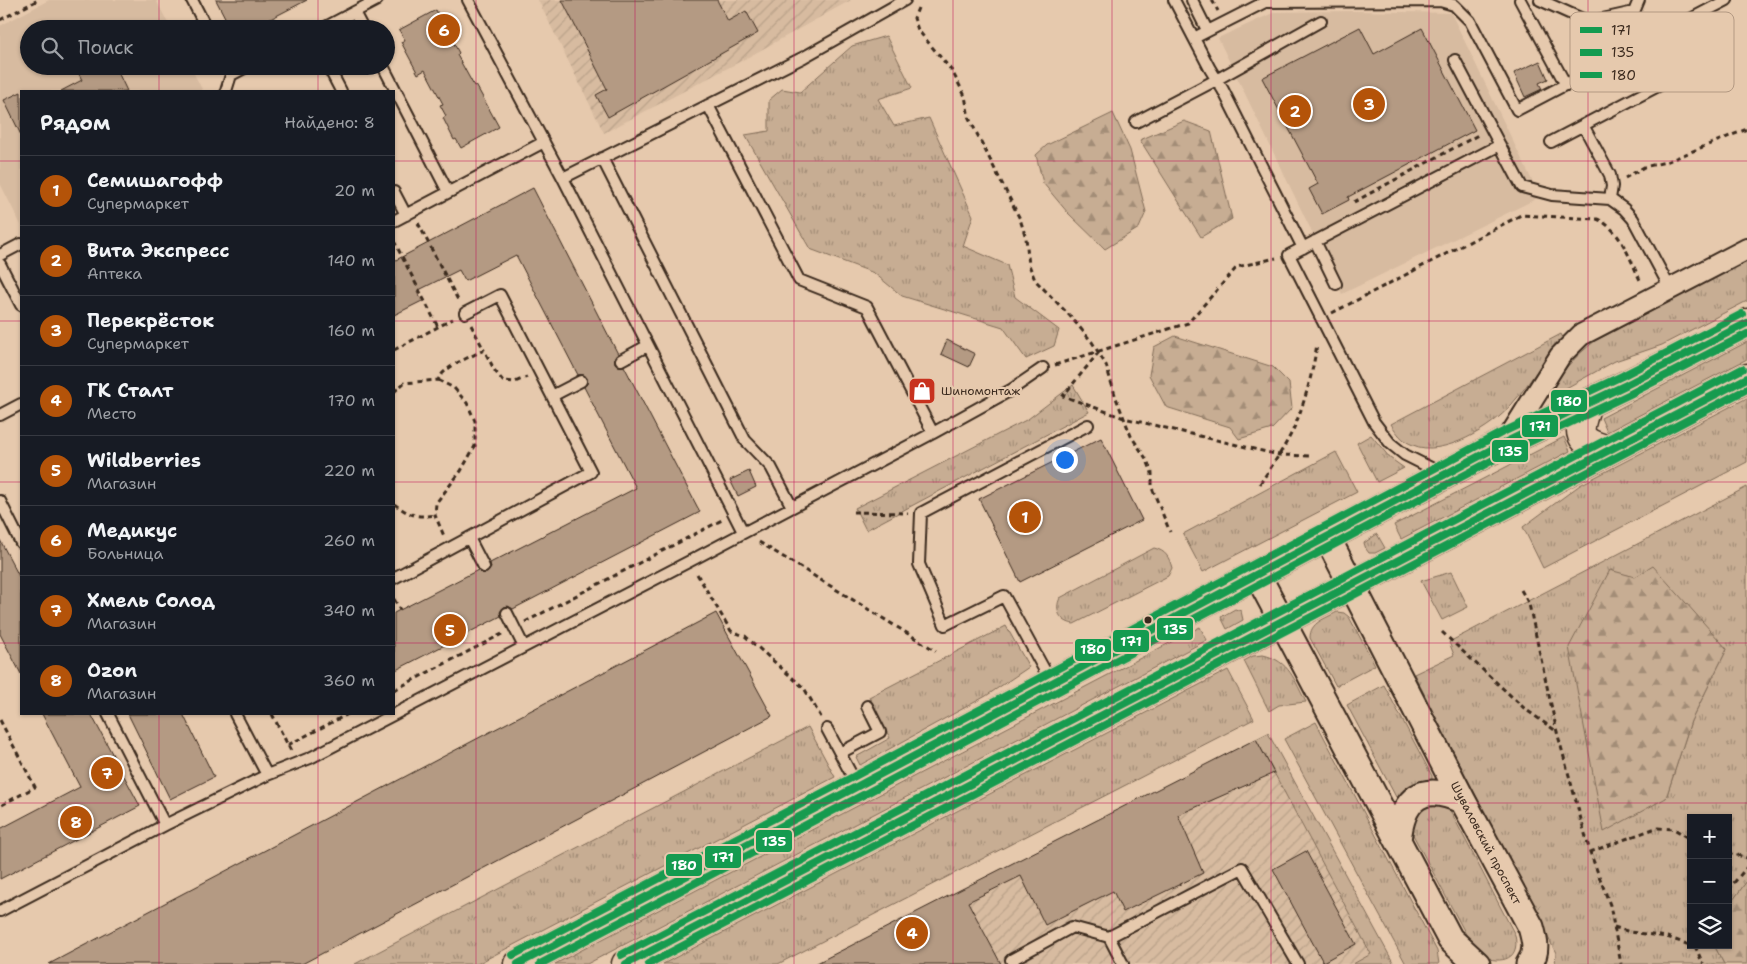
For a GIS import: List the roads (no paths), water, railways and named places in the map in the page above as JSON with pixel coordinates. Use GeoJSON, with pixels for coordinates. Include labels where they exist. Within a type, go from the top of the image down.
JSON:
{"type":"FeatureCollection","features":[{"type":"Feature","properties":{"kind":"main road"},"geometry":{"type":"LineString","coordinates":[[518,964],[858,786],[1444,474],[1506,442],[1626,385],[1747,323]]}},
{"type":"Feature","properties":{"kind":"main road"},"geometry":{"type":"LineString","coordinates":[[626,964],[1747,378]]}},
{"type":"Feature","properties":{"kind":"main road"},"geometry":{"type":"LineString","coordinates":[[1587,404],[1580,428],[1582,437],[1588,443],[1609,450]]}},
{"type":"Feature","properties":{"kind":"street"},"geometry":{"type":"LineString","coordinates":[[1506,442],[1560,356],[1581,335],[1747,249]]}},
{"type":"Feature","properties":{"kind":"street","name":"Шуваловский проспект"},"geometry":{"type":"LineString","coordinates":[[1326,537],[1463,802],[1531,927],[1535,942],[1534,956],[1529,964]]}},
{"type":"Feature","properties":{"kind":"street"},"geometry":{"type":"LineString","coordinates":[[1257,574],[1450,939],[1476,964]]}},
{"type":"Feature","properties":{"kind":"street"},"geometry":{"type":"LineString","coordinates":[[1398,840],[1403,813],[1418,796],[1430,792],[1442,793],[1463,802]]}},
{"type":"Feature","properties":{"kind":"street"},"geometry":{"type":"LineString","coordinates":[[1450,939],[1451,964]]}},
{"type":"Feature","properties":{"kind":"lane"},"geometry":{"type":"LineString","coordinates":[[192,0],[202,20]]}},
{"type":"Feature","properties":{"kind":"lane"},"geometry":{"type":"LineString","coordinates":[[339,20],[377,0]]}},
{"type":"Feature","properties":{"kind":"lane"},"geometry":{"type":"LineString","coordinates":[[468,0],[563,178],[743,532]]}},
{"type":"Feature","properties":{"kind":"lane"},"geometry":{"type":"LineString","coordinates":[[563,178],[804,58],[905,0]]}},
{"type":"Feature","properties":{"kind":"lane"},"geometry":{"type":"LineString","coordinates":[[1174,0],[1303,248]]}},
{"type":"Feature","properties":{"kind":"lane"},"geometry":{"type":"LineString","coordinates":[[1192,0],[1207,30]]}},
{"type":"Feature","properties":{"kind":"lane"},"geometry":{"type":"LineString","coordinates":[[1520,0],[1566,85]]}},
{"type":"Feature","properties":{"kind":"lane"},"geometry":{"type":"LineString","coordinates":[[1540,0],[1570,13]]}},
{"type":"Feature","properties":{"kind":"lane"},"geometry":{"type":"LineString","coordinates":[[1634,12],[1639,0]]}},
{"type":"Feature","properties":{"kind":"lane"},"geometry":{"type":"LineString","coordinates":[[1704,12],[1727,0]]}},
{"type":"Feature","properties":{"kind":"lane"},"geometry":{"type":"LineString","coordinates":[[1194,38],[1265,2],[1440,1],[1454,5],[1470,21],[1517,110],[1570,83]]}},
{"type":"Feature","properties":{"kind":"lane"},"geometry":{"type":"LineString","coordinates":[[354,12],[358,20]]}},
{"type":"Feature","properties":{"kind":"lane"},"geometry":{"type":"LineString","coordinates":[[1136,122],[1321,21]]}},
{"type":"Feature","properties":{"kind":"lane"},"geometry":{"type":"LineString","coordinates":[[1455,60],[1522,187],[1552,195],[1610,199],[1624,209],[1633,219],[1670,288]]}},
{"type":"Feature","properties":{"kind":"lane"},"geometry":{"type":"LineString","coordinates":[[226,90],[228,75]]}},
{"type":"Feature","properties":{"kind":"lane"},"geometry":{"type":"LineString","coordinates":[[333,75],[340,90]]}},
{"type":"Feature","properties":{"kind":"lane"},"geometry":{"type":"LineString","coordinates":[[388,75],[448,192]]}},
{"type":"Feature","properties":{"kind":"lane"},"geometry":{"type":"LineString","coordinates":[[1552,142],[1647,92]]}},
{"type":"Feature","properties":{"kind":"lane"},"geometry":{"type":"LineString","coordinates":[[708,105],[799,280],[867,307],[933,433]]}},
{"type":"Feature","properties":{"kind":"lane"},"geometry":{"type":"LineString","coordinates":[[1583,125],[1610,175],[1612,186],[1610,199]]}},
{"type":"Feature","properties":{"kind":"lane"},"geometry":{"type":"LineString","coordinates":[[395,220],[544,142]]}},
{"type":"Feature","properties":{"kind":"lane"},"geometry":{"type":"LineString","coordinates":[[1444,474],[1405,455],[1390,443],[1374,422],[1289,255],[1500,145]]}},
{"type":"Feature","properties":{"kind":"lane"},"geometry":{"type":"LineString","coordinates":[[602,158],[744,440],[770,467],[792,507]]}},
{"type":"Feature","properties":{"kind":"lane"},"geometry":{"type":"LineString","coordinates":[[395,193],[409,213]]}},
{"type":"Feature","properties":{"kind":"lane"},"geometry":{"type":"LineString","coordinates":[[1315,241],[1336,284]]}},
{"type":"Feature","properties":{"kind":"lane"},"geometry":{"type":"LineString","coordinates":[[0,255],[20,245]]}},
{"type":"Feature","properties":{"kind":"lane"},"geometry":{"type":"LineString","coordinates":[[0,264],[20,303]]}},
{"type":"Feature","properties":{"kind":"lane"},"geometry":{"type":"LineString","coordinates":[[395,577],[592,472],[500,296],[465,313]]}},
{"type":"Feature","properties":{"kind":"lane"},"geometry":{"type":"LineString","coordinates":[[621,360],[647,346]]}},
{"type":"Feature","properties":{"kind":"lane"},"geometry":{"type":"LineString","coordinates":[[395,714],[690,562],[743,532],[933,433],[1011,390],[1043,368]]}},
{"type":"Feature","properties":{"kind":"lane"},"geometry":{"type":"LineString","coordinates":[[552,396],[581,380]]}},
{"type":"Feature","properties":{"kind":"lane"},"geometry":{"type":"LineString","coordinates":[[0,415],[20,405]]}},
{"type":"Feature","properties":{"kind":"lane"},"geometry":{"type":"LineString","coordinates":[[1052,683],[1004,596],[945,625],[919,564],[921,513],[1088,425]]}},
{"type":"Feature","properties":{"kind":"lane"},"geometry":{"type":"LineString","coordinates":[[0,501],[20,541]]}},
{"type":"Feature","properties":{"kind":"lane"},"geometry":{"type":"LineString","coordinates":[[469,538],[484,566]]}},
{"type":"Feature","properties":{"kind":"lane"},"geometry":{"type":"LineString","coordinates":[[507,613],[524,647]]}},
{"type":"Feature","properties":{"kind":"lane"},"geometry":{"type":"LineString","coordinates":[[840,753],[880,732],[867,706]]}},
{"type":"Feature","properties":{"kind":"lane"},"geometry":{"type":"LineString","coordinates":[[109,715],[165,825]]}},
{"type":"Feature","properties":{"kind":"lane"},"geometry":{"type":"LineString","coordinates":[[236,715],[267,775]]}},
{"type":"Feature","properties":{"kind":"lane"},"geometry":{"type":"LineString","coordinates":[[0,911],[165,825],[267,775],[310,758],[393,715]]}},
{"type":"Feature","properties":{"kind":"lane"},"geometry":{"type":"LineString","coordinates":[[827,729],[858,786]]}},
{"type":"Feature","properties":{"kind":"lane"},"geometry":{"type":"LineString","coordinates":[[1014,964],[1011,960],[1072,927],[1109,937],[1242,868],[1298,964]]}},
{"type":"Feature","properties":{"kind":"lane"},"geometry":{"type":"LineString","coordinates":[[1109,937],[1124,964]]}},
{"type":"Feature","properties":{"kind":"place","name":"Медикус"},"geometry":{"type":"Point","coordinates":[444,30]}},
{"type":"Feature","properties":{"kind":"place","name":"Перекрёсток"},"geometry":{"type":"Point","coordinates":[1369,104]}},
{"type":"Feature","properties":{"kind":"place","name":"Вита Экспресс"},"geometry":{"type":"Point","coordinates":[1295,111]}},
{"type":"Feature","properties":{"kind":"place","name":"Шиномонтаж"},"geometry":{"type":"Point","coordinates":[922,391]}},
{"type":"Feature","properties":{"kind":"place","name":"Семишагофф"},"geometry":{"type":"Point","coordinates":[1025,517]}},
{"type":"Feature","properties":{"kind":"place","name":"Wildberries"},"geometry":{"type":"Point","coordinates":[450,630]}},
{"type":"Feature","properties":{"kind":"place","name":"Хмель Солод"},"geometry":{"type":"Point","coordinates":[107,773]}},
{"type":"Feature","properties":{"kind":"place","name":"Ozon"},"geometry":{"type":"Point","coordinates":[76,822]}},
{"type":"Feature","properties":{"kind":"place","name":"ГК Сталт"},"geometry":{"type":"Point","coordinates":[912,933]}}]}
